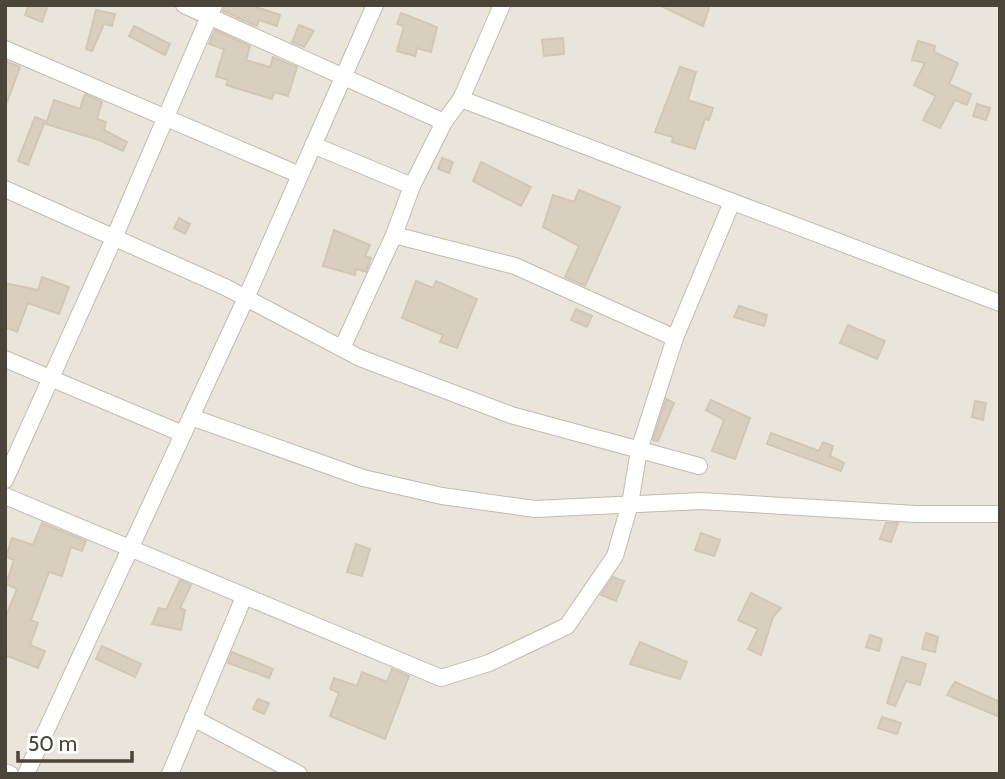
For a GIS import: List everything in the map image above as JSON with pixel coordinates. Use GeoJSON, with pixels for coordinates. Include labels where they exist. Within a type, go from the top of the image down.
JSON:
{"type":"FeatureCollection","features":[{"type":"Feature","properties":{"kind":"street"},"geometry":{"type":"LineString","coordinates":[[184,5],[211,11],[343,78],[444,122]]}},
{"type":"Feature","properties":{"kind":"street"},"geometry":{"type":"LineString","coordinates":[[26,774],[246,298],[375,5]]}},
{"type":"Feature","properties":{"kind":"street"},"geometry":{"type":"LineString","coordinates":[[343,346],[394,235],[412,186],[444,122],[461,99],[502,5]]}},
{"type":"Feature","properties":{"kind":"street"},"geometry":{"type":"LineString","coordinates":[[5,480],[114,238],[211,11]]}},
{"type":"Feature","properties":{"kind":"street"},"geometry":{"type":"LineString","coordinates":[[5,49],[300,176]]}},
{"type":"Feature","properties":{"kind":"street"},"geometry":{"type":"LineString","coordinates":[[461,99],[1000,303]]}},
{"type":"Feature","properties":{"kind":"street"},"geometry":{"type":"LineString","coordinates":[[313,145],[412,186]]}},
{"type":"Feature","properties":{"kind":"street"},"geometry":{"type":"LineString","coordinates":[[5,189],[246,298],[343,346],[360,358],[511,415],[699,466]]}},
{"type":"Feature","properties":{"kind":"street"},"geometry":{"type":"LineString","coordinates":[[5,496],[442,678],[489,663],[567,626],[615,556],[630,505],[639,450],[675,338],[732,202]]}},
{"type":"Feature","properties":{"kind":"street"},"geometry":{"type":"LineString","coordinates":[[394,235],[515,266],[675,338]]}},
{"type":"Feature","properties":{"kind":"street"},"geometry":{"type":"LineString","coordinates":[[5,359],[183,434]]}},
{"type":"Feature","properties":{"kind":"street"},"geometry":{"type":"LineString","coordinates":[[191,416],[363,478],[442,496],[535,509],[701,501],[916,514],[1000,514]]}},
{"type":"Feature","properties":{"kind":"street"},"geometry":{"type":"LineString","coordinates":[[170,774],[244,597]]}},
{"type":"Feature","properties":{"kind":"street"},"geometry":{"type":"LineString","coordinates":[[193,718],[299,774]]}},
{"type":"Feature","properties":{"kind":"street"},"geometry":{"type":"LineString","coordinates":[[5,772],[10,774]]}},
{"type":"Feature","properties":{"kind":"shaded area"},"geometry":{"type":"Polygon","coordinates":[[[5,5],[1000,5],[1000,774],[5,774],[5,5]]]}},
{"type":"Feature","properties":{"kind":"building"},"geometry":{"type":"Polygon","coordinates":[[[29,5],[48,5],[42,22],[25,15],[29,5]]]}},
{"type":"Feature","properties":{"kind":"building"},"geometry":{"type":"Polygon","coordinates":[[[225,5],[250,5],[280,15],[277,26],[259,20],[257,26],[223,11],[225,5]]]}},
{"type":"Feature","properties":{"kind":"building"},"geometry":{"type":"Polygon","coordinates":[[[659,5],[710,5],[703,26],[659,5]]]}},
{"type":"Feature","properties":{"kind":"building"},"geometry":{"type":"Polygon","coordinates":[[[96,10],[115,14],[112,26],[104,24],[92,51],[86,49],[96,10]]]}},
{"type":"Feature","properties":{"kind":"building"},"geometry":{"type":"Polygon","coordinates":[[[401,13],[437,27],[431,52],[417,48],[415,56],[397,51],[404,26],[397,24],[401,13]]]}},
{"type":"Feature","properties":{"kind":"building"},"geometry":{"type":"Polygon","coordinates":[[[299,25],[314,31],[304,47],[292,42],[299,25]]]}},
{"type":"Feature","properties":{"kind":"building"},"geometry":{"type":"Polygon","coordinates":[[[134,26],[170,44],[165,55],[129,36],[134,26]]]}},
{"type":"Feature","properties":{"kind":"building"},"geometry":{"type":"Polygon","coordinates":[[[215,30],[250,46],[246,60],[270,67],[273,57],[297,67],[288,96],[274,92],[272,99],[226,85],[228,80],[216,76],[224,49],[209,44],[215,30]]]}},
{"type":"Feature","properties":{"kind":"building"},"geometry":{"type":"Polygon","coordinates":[[[563,38],[564,54],[544,56],[542,40],[563,38]]]}},
{"type":"Feature","properties":{"kind":"building"},"geometry":{"type":"Polygon","coordinates":[[[918,41],[935,46],[934,52],[958,63],[949,84],[971,94],[967,105],[955,100],[940,128],[923,120],[936,96],[914,85],[925,63],[912,60],[918,41]]]}},
{"type":"Feature","properties":{"kind":"building"},"geometry":{"type":"Polygon","coordinates":[[[5,61],[20,67],[7,102],[5,102],[5,61]]]}},
{"type":"Feature","properties":{"kind":"building"},"geometry":{"type":"Polygon","coordinates":[[[680,67],[696,72],[688,100],[713,108],[709,120],[705,119],[695,149],[672,142],[673,137],[655,132],[680,67]]]}},
{"type":"Feature","properties":{"kind":"building"},"geometry":{"type":"Polygon","coordinates":[[[85,94],[102,102],[97,119],[106,122],[104,130],[127,142],[123,151],[99,140],[46,124],[54,100],[80,109],[85,94]]]}},
{"type":"Feature","properties":{"kind":"building"},"geometry":{"type":"Polygon","coordinates":[[[977,104],[990,108],[986,120],[973,116],[977,104]]]}},
{"type":"Feature","properties":{"kind":"building"},"geometry":{"type":"Polygon","coordinates":[[[35,117],[45,121],[28,165],[18,161],[35,117]]]}},
{"type":"Feature","properties":{"kind":"building"},"geometry":{"type":"Polygon","coordinates":[[[442,158],[453,162],[449,173],[438,169],[442,158]]]}},
{"type":"Feature","properties":{"kind":"building"},"geometry":{"type":"Polygon","coordinates":[[[481,162],[531,187],[521,206],[473,181],[481,162]]]}},
{"type":"Feature","properties":{"kind":"building"},"geometry":{"type":"Polygon","coordinates":[[[579,190],[620,207],[585,286],[565,277],[579,246],[543,227],[553,195],[574,202],[579,190]]]}},
{"type":"Feature","properties":{"kind":"building"},"geometry":{"type":"Polygon","coordinates":[[[179,218],[190,224],[185,234],[174,228],[179,218]]]}},
{"type":"Feature","properties":{"kind":"building"},"geometry":{"type":"Polygon","coordinates":[[[334,230],[370,245],[365,256],[371,258],[366,272],[356,269],[355,275],[323,266],[334,230]]]}},
{"type":"Feature","properties":{"kind":"building"},"geometry":{"type":"Polygon","coordinates":[[[42,277],[69,287],[59,314],[28,303],[17,332],[5,327],[5,283],[38,290],[42,277]]]}},
{"type":"Feature","properties":{"kind":"building"},"geometry":{"type":"Polygon","coordinates":[[[416,281],[433,288],[436,281],[477,299],[457,348],[440,342],[443,335],[402,318],[416,281]]]}},
{"type":"Feature","properties":{"kind":"building"},"geometry":{"type":"Polygon","coordinates":[[[739,306],[767,315],[764,326],[734,317],[739,306]]]}},
{"type":"Feature","properties":{"kind":"building"},"geometry":{"type":"Polygon","coordinates":[[[576,309],[592,316],[587,327],[571,320],[576,309]]]}},
{"type":"Feature","properties":{"kind":"building"},"geometry":{"type":"Polygon","coordinates":[[[848,325],[885,341],[877,359],[840,343],[848,325]]]}},
{"type":"Feature","properties":{"kind":"building"},"geometry":{"type":"Polygon","coordinates":[[[666,399],[674,403],[658,441],[653,440],[666,399]]]}},
{"type":"Feature","properties":{"kind":"building"},"geometry":{"type":"Polygon","coordinates":[[[711,400],[750,418],[735,459],[712,451],[724,420],[706,410],[711,400]]]}},
{"type":"Feature","properties":{"kind":"building"},"geometry":{"type":"Polygon","coordinates":[[[975,401],[986,403],[983,420],[972,417],[975,401]]]}},
{"type":"Feature","properties":{"kind":"building"},"geometry":{"type":"Polygon","coordinates":[[[771,433],[819,451],[823,442],[833,446],[830,456],[844,463],[841,471],[767,444],[771,433]]]}},
{"type":"Feature","properties":{"kind":"building"},"geometry":{"type":"Polygon","coordinates":[[[42,523],[86,541],[82,551],[71,547],[62,576],[49,572],[31,620],[38,623],[30,645],[45,651],[38,668],[5,655],[5,618],[17,589],[6,584],[14,560],[6,557],[12,538],[33,545],[42,523]]]}},
{"type":"Feature","properties":{"kind":"building"},"geometry":{"type":"Polygon","coordinates":[[[886,523],[898,523],[891,542],[880,539],[886,523]]]}},
{"type":"Feature","properties":{"kind":"building"},"geometry":{"type":"Polygon","coordinates":[[[701,533],[720,540],[714,556],[695,550],[701,533]]]}},
{"type":"Feature","properties":{"kind":"building"},"geometry":{"type":"Polygon","coordinates":[[[356,544],[370,549],[362,576],[347,572],[356,544]]]}},
{"type":"Feature","properties":{"kind":"building"},"geometry":{"type":"Polygon","coordinates":[[[613,577],[624,581],[616,601],[601,595],[613,577]]]}},
{"type":"Feature","properties":{"kind":"building"},"geometry":{"type":"Polygon","coordinates":[[[180,580],[191,585],[180,608],[185,610],[181,630],[152,624],[159,608],[166,610],[180,580]]]}},
{"type":"Feature","properties":{"kind":"building"},"geometry":{"type":"Polygon","coordinates":[[[751,593],[781,608],[773,617],[761,655],[748,649],[758,629],[738,620],[751,593]]]}},
{"type":"Feature","properties":{"kind":"building"},"geometry":{"type":"Polygon","coordinates":[[[926,633],[938,637],[935,652],[922,649],[926,633]]]}},
{"type":"Feature","properties":{"kind":"building"},"geometry":{"type":"Polygon","coordinates":[[[870,635],[882,639],[879,651],[866,647],[870,635]]]}},
{"type":"Feature","properties":{"kind":"building"},"geometry":{"type":"Polygon","coordinates":[[[640,642],[687,662],[680,679],[630,664],[640,642]]]}},
{"type":"Feature","properties":{"kind":"building"},"geometry":{"type":"Polygon","coordinates":[[[102,646],[141,664],[135,677],[96,659],[102,646]]]}},
{"type":"Feature","properties":{"kind":"building"},"geometry":{"type":"Polygon","coordinates":[[[232,652],[273,669],[269,678],[228,663],[232,652]]]}},
{"type":"Feature","properties":{"kind":"building"},"geometry":{"type":"Polygon","coordinates":[[[902,657],[926,664],[920,685],[906,681],[895,706],[887,703],[902,657]]]}},
{"type":"Feature","properties":{"kind":"building"},"geometry":{"type":"Polygon","coordinates":[[[392,669],[409,676],[385,739],[330,716],[339,693],[330,689],[334,678],[357,686],[362,672],[387,682],[392,669]]]}},
{"type":"Feature","properties":{"kind":"building"},"geometry":{"type":"Polygon","coordinates":[[[955,682],[1000,702],[1000,717],[947,695],[955,682]]]}},
{"type":"Feature","properties":{"kind":"building"},"geometry":{"type":"Polygon","coordinates":[[[258,699],[269,703],[264,714],[253,709],[258,699]]]}},
{"type":"Feature","properties":{"kind":"building"},"geometry":{"type":"Polygon","coordinates":[[[882,717],[901,723],[897,734],[878,728],[882,717]]]}}]}
